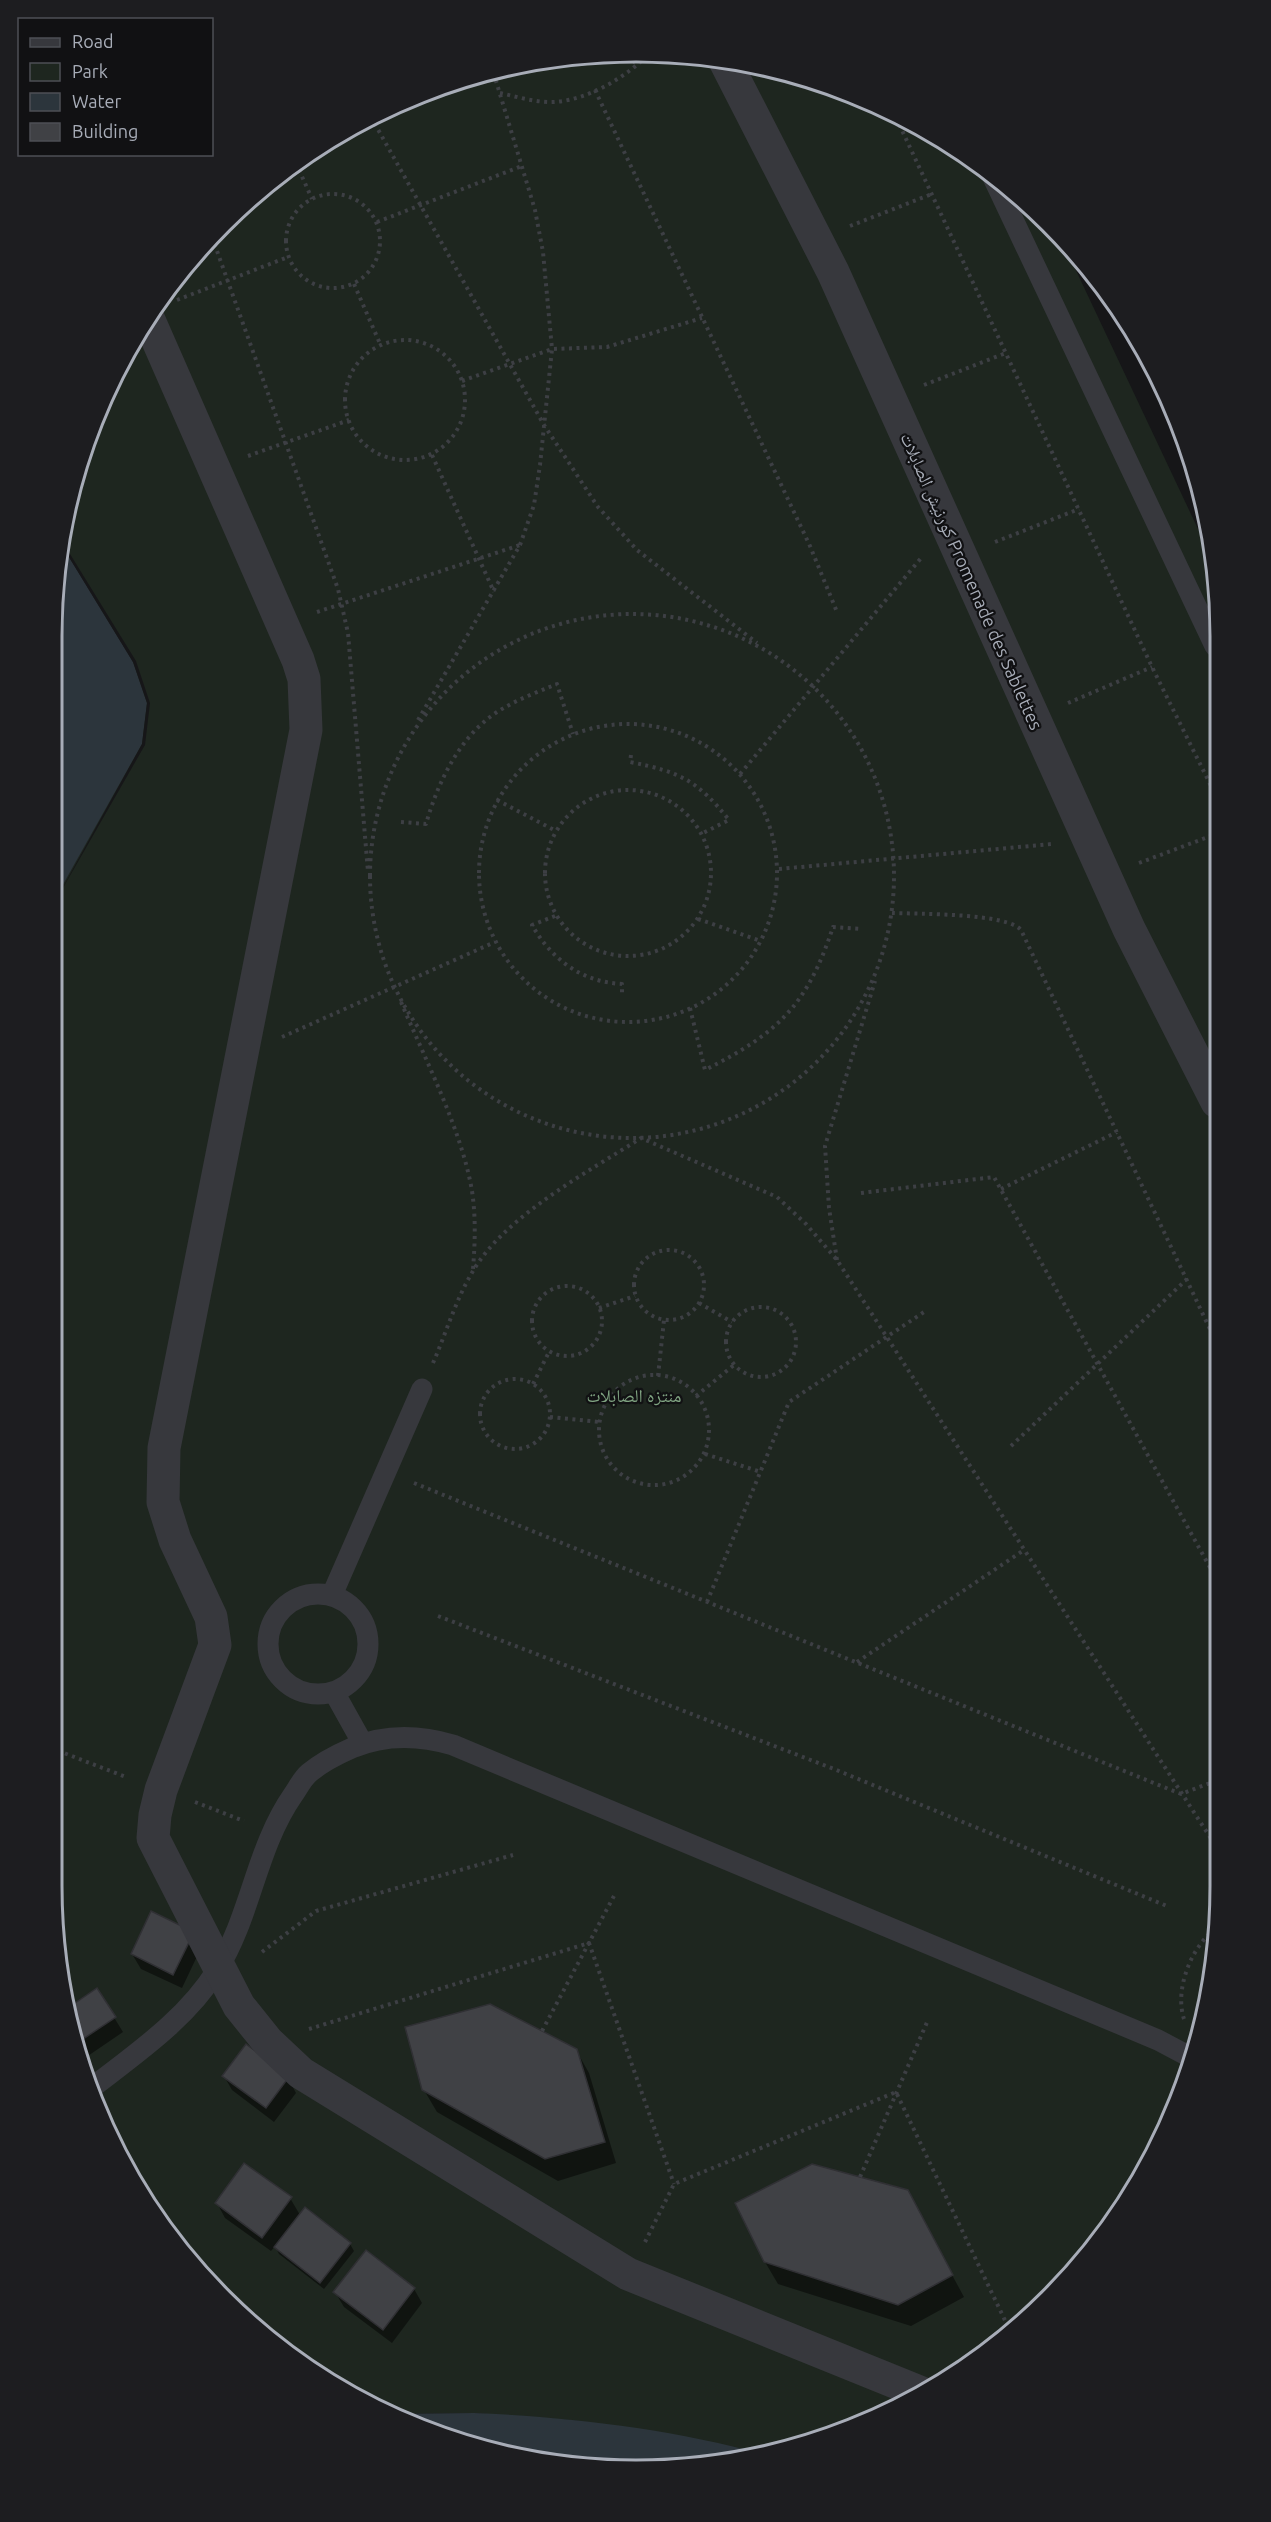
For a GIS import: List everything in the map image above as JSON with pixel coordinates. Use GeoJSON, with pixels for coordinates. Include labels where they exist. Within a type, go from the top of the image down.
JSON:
{"type":"FeatureCollection","features":[{"type":"Feature","properties":{"kind":"street","name":"كورنيش الصابلات Promenade des Sablettes"},"geometry":{"type":"LineString","coordinates":[[729,70],[816,240],[890,398],[1105,876],[1210,1090]]}},
{"type":"Feature","properties":{"kind":"street"},"geometry":{"type":"LineString","coordinates":[[152,327],[304,679],[306,729],[164,1448],[164,1503],[175,1540],[211,1617],[215,1645],[161,1790],[154,1815],[153,1838],[238,2006],[268,2042],[301,2073],[628,2274],[912,2389]]}},
{"type":"Feature","properties":{"kind":"lane"},"geometry":{"type":"LineString","coordinates":[[1000,193],[1210,635]]}},
{"type":"Feature","properties":{"kind":"lane"},"geometry":{"type":"LineString","coordinates":[[332,1595],[422,1389]]}},
{"type":"Feature","properties":{"kind":"lane"},"geometry":{"type":"LineString","coordinates":[[313,1593],[332,1595],[350,1604],[362,1618],[368,1636],[368,1655],[361,1673],[347,1686],[334,1692],[319,1695],[305,1693],[291,1687],[280,1678],[271,1662],[267,1643],[271,1625],[280,1610],[295,1599],[313,1593]]}},
{"type":"Feature","properties":{"kind":"lane"},"geometry":{"type":"LineString","coordinates":[[334,1692],[363,1744]]}},
{"type":"Feature","properties":{"kind":"lane"},"geometry":{"type":"LineString","coordinates":[[97,2084],[192,2005],[219,1967],[273,1831],[287,1803],[307,1775],[329,1759],[363,1744],[384,1738],[410,1737],[453,1745],[1147,2035],[1184,2054]]}},
{"type":"Feature","properties":{"kind":"path"},"geometry":{"type":"LineString","coordinates":[[500,93],[554,102],[576,98],[595,90],[639,62]]}},
{"type":"Feature","properties":{"kind":"path"},"geometry":{"type":"LineString","coordinates":[[369,888],[372,835],[385,784],[408,736],[520,544],[534,505],[552,349],[543,252],[535,210],[496,79]]}},
{"type":"Feature","properties":{"kind":"path"},"geometry":{"type":"LineString","coordinates":[[595,90],[810,546],[837,612]]}},
{"type":"Feature","properties":{"kind":"path"},"geometry":{"type":"LineString","coordinates":[[374,125],[544,424],[598,507],[637,550],[684,589],[814,687],[841,716],[867,759],[886,806],[895,859],[892,913],[883,957],[833,1113],[825,1146],[829,1208],[837,1260]]}},
{"type":"Feature","properties":{"kind":"path"},"geometry":{"type":"LineString","coordinates":[[900,127],[1152,667],[1210,784]]}},
{"type":"Feature","properties":{"kind":"path"},"geometry":{"type":"LineString","coordinates":[[377,222],[522,166]]}},
{"type":"Feature","properties":{"kind":"path"},"geometry":{"type":"LineString","coordinates":[[299,170],[312,198]]}},
{"type":"Feature","properties":{"kind":"path"},"geometry":{"type":"LineString","coordinates":[[327,194],[347,195],[364,205],[377,222],[381,242],[377,261],[366,277],[354,284],[330,289],[311,284],[296,272],[288,257],[285,234],[293,215],[312,198],[327,194]]}},
{"type":"Feature","properties":{"kind":"path"},"geometry":{"type":"LineString","coordinates":[[816,240],[932,194]]}},
{"type":"Feature","properties":{"kind":"path"},"geometry":{"type":"LineString","coordinates":[[215,246],[338,589],[348,633],[369,888],[378,941],[446,1110],[472,1190],[476,1234],[473,1270]]}},
{"type":"Feature","properties":{"kind":"path"},"geometry":{"type":"LineString","coordinates":[[175,300],[288,257]]}},
{"type":"Feature","properties":{"kind":"path"},"geometry":{"type":"LineString","coordinates":[[354,284],[381,346]]}},
{"type":"Feature","properties":{"kind":"path"},"geometry":{"type":"LineString","coordinates":[[462,381],[552,349],[607,347],[702,318]]}},
{"type":"Feature","properties":{"kind":"path"},"geometry":{"type":"LineString","coordinates":[[411,340],[432,346],[449,358],[462,381],[466,397],[463,420],[452,440],[432,455],[410,461],[387,459],[367,447],[352,429],[345,407],[347,385],[355,366],[370,351],[390,342],[411,340]]}},
{"type":"Feature","properties":{"kind":"path"},"geometry":{"type":"LineString","coordinates":[[890,398],[1006,353]]}},
{"type":"Feature","properties":{"kind":"path"},"geometry":{"type":"LineString","coordinates":[[213,468],[349,420]]}},
{"type":"Feature","properties":{"kind":"path"},"geometry":{"type":"LineString","coordinates":[[432,455],[494,592]]}},
{"type":"Feature","properties":{"kind":"path"},"geometry":{"type":"LineString","coordinates":[[960,556],[1078,509]]}},
{"type":"Feature","properties":{"kind":"path"},"geometry":{"type":"LineString","coordinates":[[282,624],[520,544]]}},
{"type":"Feature","properties":{"kind":"path"},"geometry":{"type":"LineString","coordinates":[[740,774],[920,559]]}},
{"type":"Feature","properties":{"kind":"path"},"geometry":{"type":"LineString","coordinates":[[408,736],[439,696],[477,662],[521,636],[569,620],[619,612],[670,615],[719,627],[765,649]]}},
{"type":"Feature","properties":{"kind":"path"},"geometry":{"type":"LineString","coordinates":[[1034,717],[1152,667]]}},
{"type":"Feature","properties":{"kind":"path"},"geometry":{"type":"LineString","coordinates":[[401,822],[426,824],[447,769],[467,741],[490,717],[518,700],[557,684],[573,734]]}},
{"type":"Feature","properties":{"kind":"path"},"geometry":{"type":"LineString","coordinates":[[629,723],[679,732],[724,757],[757,797],[774,841],[779,869],[777,889],[761,941],[738,975],[701,1005],[656,1021],[608,1022],[562,1008],[523,980],[495,942],[479,893],[481,841],[497,800],[533,755],[573,734],[578,730],[629,723]]}},
{"type":"Feature","properties":{"kind":"path"},"geometry":{"type":"LineString","coordinates":[[631,755],[630,762],[670,770],[694,784],[714,801],[729,820],[701,834]]}},
{"type":"Feature","properties":{"kind":"path"},"geometry":{"type":"LineString","coordinates":[[618,790],[647,791],[674,803],[695,823],[701,834],[708,849],[712,878],[705,906],[690,931],[669,946],[645,956],[619,957],[594,950],[572,936],[555,916],[546,891],[544,865],[550,840],[567,815],[590,798],[618,790]]}},
{"type":"Feature","properties":{"kind":"path"},"geometry":{"type":"LineString","coordinates":[[497,800],[556,831]]}},
{"type":"Feature","properties":{"kind":"path"},"geometry":{"type":"LineString","coordinates":[[1105,876],[1210,836]]}},
{"type":"Feature","properties":{"kind":"path"},"geometry":{"type":"LineString","coordinates":[[779,869],[1043,844]]}},
{"type":"Feature","properties":{"kind":"path"},"geometry":{"type":"LineString","coordinates":[[892,913],[988,918],[1016,923],[1210,1329]]}},
{"type":"Feature","properties":{"kind":"path"},"geometry":{"type":"LineString","coordinates":[[555,916],[532,925],[537,934],[575,972],[599,983],[622,984],[622,994]]}},
{"type":"Feature","properties":{"kind":"path"},"geometry":{"type":"LineString","coordinates":[[698,919],[761,941]]}},
{"type":"Feature","properties":{"kind":"path"},"geometry":{"type":"LineString","coordinates":[[690,1008],[705,1070],[744,1050],[771,1031],[790,1012],[810,985],[822,961],[833,927],[862,929]]}},
{"type":"Feature","properties":{"kind":"path"},"geometry":{"type":"LineString","coordinates":[[242,1055],[495,942]]}},
{"type":"Feature","properties":{"kind":"path"},"geometry":{"type":"LineString","coordinates":[[395,987],[424,1036],[460,1075],[504,1105],[553,1126],[605,1138],[658,1138],[710,1128],[756,1108],[799,1081],[835,1045],[863,1003],[883,957]]}},
{"type":"Feature","properties":{"kind":"path"},"geometry":{"type":"LineString","coordinates":[[1001,1189],[1117,1132]]}},
{"type":"Feature","properties":{"kind":"path"},"geometry":{"type":"LineString","coordinates":[[641,1138],[777,1197],[806,1224],[837,1260],[1210,1838]]}},
{"type":"Feature","properties":{"kind":"path"},"geometry":{"type":"LineString","coordinates":[[422,1389],[473,1270],[504,1233],[531,1210],[641,1138]]}},
{"type":"Feature","properties":{"kind":"path"},"geometry":{"type":"LineString","coordinates":[[861,1193],[994,1177],[1210,1568]]}},
{"type":"Feature","properties":{"kind":"path"},"geometry":{"type":"LineString","coordinates":[[669,1250],[690,1258],[699,1267],[704,1289],[699,1303],[684,1317],[664,1320],[651,1316],[642,1308],[635,1296],[635,1276],[640,1265],[648,1257],[669,1250]]}},
{"type":"Feature","properties":{"kind":"path"},"geometry":{"type":"LineString","coordinates":[[1011,1446],[1186,1279]]}},
{"type":"Feature","properties":{"kind":"path"},"geometry":{"type":"LineString","coordinates":[[556,1288],[579,1288],[589,1294],[599,1308],[602,1326],[592,1346],[572,1357],[549,1352],[534,1334],[533,1311],[546,1293],[556,1288]]}},
{"type":"Feature","properties":{"kind":"path"},"geometry":{"type":"LineString","coordinates":[[599,1308],[635,1296]]}},
{"type":"Feature","properties":{"kind":"path"},"geometry":{"type":"LineString","coordinates":[[699,1303],[732,1322]]}},
{"type":"Feature","properties":{"kind":"path"},"geometry":{"type":"LineString","coordinates":[[751,1308],[773,1309],[783,1314],[791,1323],[796,1346],[786,1367],[766,1377],[743,1372],[734,1365],[726,1344],[727,1332],[732,1322],[751,1308]]}},
{"type":"Feature","properties":{"kind":"path"},"geometry":{"type":"LineString","coordinates":[[707,1602],[789,1402],[924,1312]]}},
{"type":"Feature","properties":{"kind":"path"},"geometry":{"type":"LineString","coordinates":[[658,1376],[664,1320]]}},
{"type":"Feature","properties":{"kind":"path"},"geometry":{"type":"LineString","coordinates":[[533,1384],[549,1352]]}},
{"type":"Feature","properties":{"kind":"path"},"geometry":{"type":"LineString","coordinates":[[696,1395],[734,1365]]}},
{"type":"Feature","properties":{"kind":"path"},"geometry":{"type":"LineString","coordinates":[[648,1375],[658,1376],[666,1376],[684,1384],[696,1395],[706,1413],[709,1430],[705,1454],[686,1475],[670,1483],[653,1486],[636,1484],[621,1475],[608,1462],[600,1445],[599,1422],[603,1407],[613,1391],[629,1380],[648,1375]]}},
{"type":"Feature","properties":{"kind":"path"},"geometry":{"type":"LineString","coordinates":[[516,1378],[533,1384],[545,1395],[549,1406],[550,1417],[540,1438],[519,1449],[508,1449],[497,1444],[488,1437],[482,1426],[481,1404],[494,1385],[516,1378]]}},
{"type":"Feature","properties":{"kind":"path"},"geometry":{"type":"LineString","coordinates":[[550,1417],[599,1422]]}},
{"type":"Feature","properties":{"kind":"path"},"geometry":{"type":"LineString","coordinates":[[705,1454],[760,1472]]}},
{"type":"Feature","properties":{"kind":"path"},"geometry":{"type":"LineString","coordinates":[[386,1472],[1181,1794],[1210,1783]]}},
{"type":"Feature","properties":{"kind":"path"},"geometry":{"type":"LineString","coordinates":[[857,1663],[1024,1550]]}},
{"type":"Feature","properties":{"kind":"path"},"geometry":{"type":"LineString","coordinates":[[438,1616],[834,1769],[1167,1906]]}},
{"type":"Feature","properties":{"kind":"path"},"geometry":{"type":"LineString","coordinates":[[259,1954],[316,1911],[513,1855]]}},
{"type":"Feature","properties":{"kind":"path"},"geometry":{"type":"LineString","coordinates":[[542,2031],[615,1894]]}},
{"type":"Feature","properties":{"kind":"path"},"geometry":{"type":"LineString","coordinates":[[1185,2024],[1182,2014],[1183,1982],[1195,1953],[1207,1940]]}},
{"type":"Feature","properties":{"kind":"path"},"geometry":{"type":"LineString","coordinates":[[268,2042],[589,1943]]}},
{"type":"Feature","properties":{"kind":"path"},"geometry":{"type":"LineString","coordinates":[[589,1943],[674,2184]]}},
{"type":"Feature","properties":{"kind":"path"},"geometry":{"type":"LineString","coordinates":[[860,2177],[928,2020]]}},
{"type":"Feature","properties":{"kind":"path"},"geometry":{"type":"LineString","coordinates":[[628,2274],[674,2184],[896,2092]]}},
{"type":"Feature","properties":{"kind":"path"},"geometry":{"type":"LineString","coordinates":[[896,2092],[1007,2324]]}},
{"type":"Feature","properties":{"kind":"green space","name":"منتزه الصابلات"},"geometry":{"type":"Polygon","coordinates":[[[598,63],[673,63],[710,66],[784,81],[855,105],[889,121],[922,138],[985,180],[1014,204],[1073,264],[1200,532],[1205,561],[1210,636],[1210,1886],[1205,1961],[1190,2035],[1166,2106],[1133,2174],[1091,2236],[1041,2292],[985,2342],[922,2384],[855,2417],[784,2441],[742,2450],[658,2432],[570,2420],[474,2413],[409,2414],[348,2384],[317,2364],[257,2318],[230,2292],[180,2236],[158,2205],[138,2173],[105,2106],[81,2035],[66,1961],[63,1924],[62,874],[133,662],[67,554],[81,487],[105,416],[138,348],[180,286],[204,257],[257,204],[286,180],[349,138],[416,105],[451,92],[487,81],[561,66],[598,63]]]}},
{"type":"Feature","properties":{"kind":"water"},"geometry":{"type":"Polygon","coordinates":[[[67,554],[133,662],[147,703],[142,744],[62,886],[62,636],[67,554]]]}},
{"type":"Feature","properties":{"kind":"water"},"geometry":{"type":"Polygon","coordinates":[[[474,2413],[584,2421],[658,2431],[744,2450],[710,2456],[673,2459],[598,2459],[561,2456],[487,2441],[409,2414],[474,2413]]]}},
{"type":"Feature","properties":{"kind":"pier"},"geometry":{"type":"Polygon","coordinates":[[[68,551],[136,661],[150,703],[145,745],[62,890],[142,744],[147,703],[133,662],[67,554],[68,551]]]}},
{"type":"Feature","properties":{"kind":"building"},"geometry":{"type":"Polygon","coordinates":[[[151,1911],[194,1932],[173,1975],[131,1954],[151,1911]]]}},
{"type":"Feature","properties":{"kind":"building"},"geometry":{"type":"Polygon","coordinates":[[[97,1988],[116,2017],[82,2039],[74,2004],[97,1988]]]}},
{"type":"Feature","properties":{"kind":"building"},"geometry":{"type":"Polygon","coordinates":[[[490,2004],[577,2049],[605,2142],[545,2159],[422,2090],[405,2027],[490,2004]]]}},
{"type":"Feature","properties":{"kind":"building"},"geometry":{"type":"Polygon","coordinates":[[[246,2044],[289,2077],[266,2108],[222,2076],[246,2044]]]}},
{"type":"Feature","properties":{"kind":"building"},"geometry":{"type":"Polygon","coordinates":[[[244,2163],[292,2197],[262,2238],[215,2203],[244,2163]]]}},
{"type":"Feature","properties":{"kind":"building"},"geometry":{"type":"Polygon","coordinates":[[[812,2164],[908,2190],[953,2275],[898,2305],[764,2262],[735,2203],[812,2164]]]}},
{"type":"Feature","properties":{"kind":"building"},"geometry":{"type":"Polygon","coordinates":[[[305,2207],[351,2243],[320,2283],[274,2247],[305,2207]]]}},
{"type":"Feature","properties":{"kind":"building"},"geometry":{"type":"Polygon","coordinates":[[[366,2250],[415,2288],[383,2330],[333,2292],[366,2250]]]}}]}
